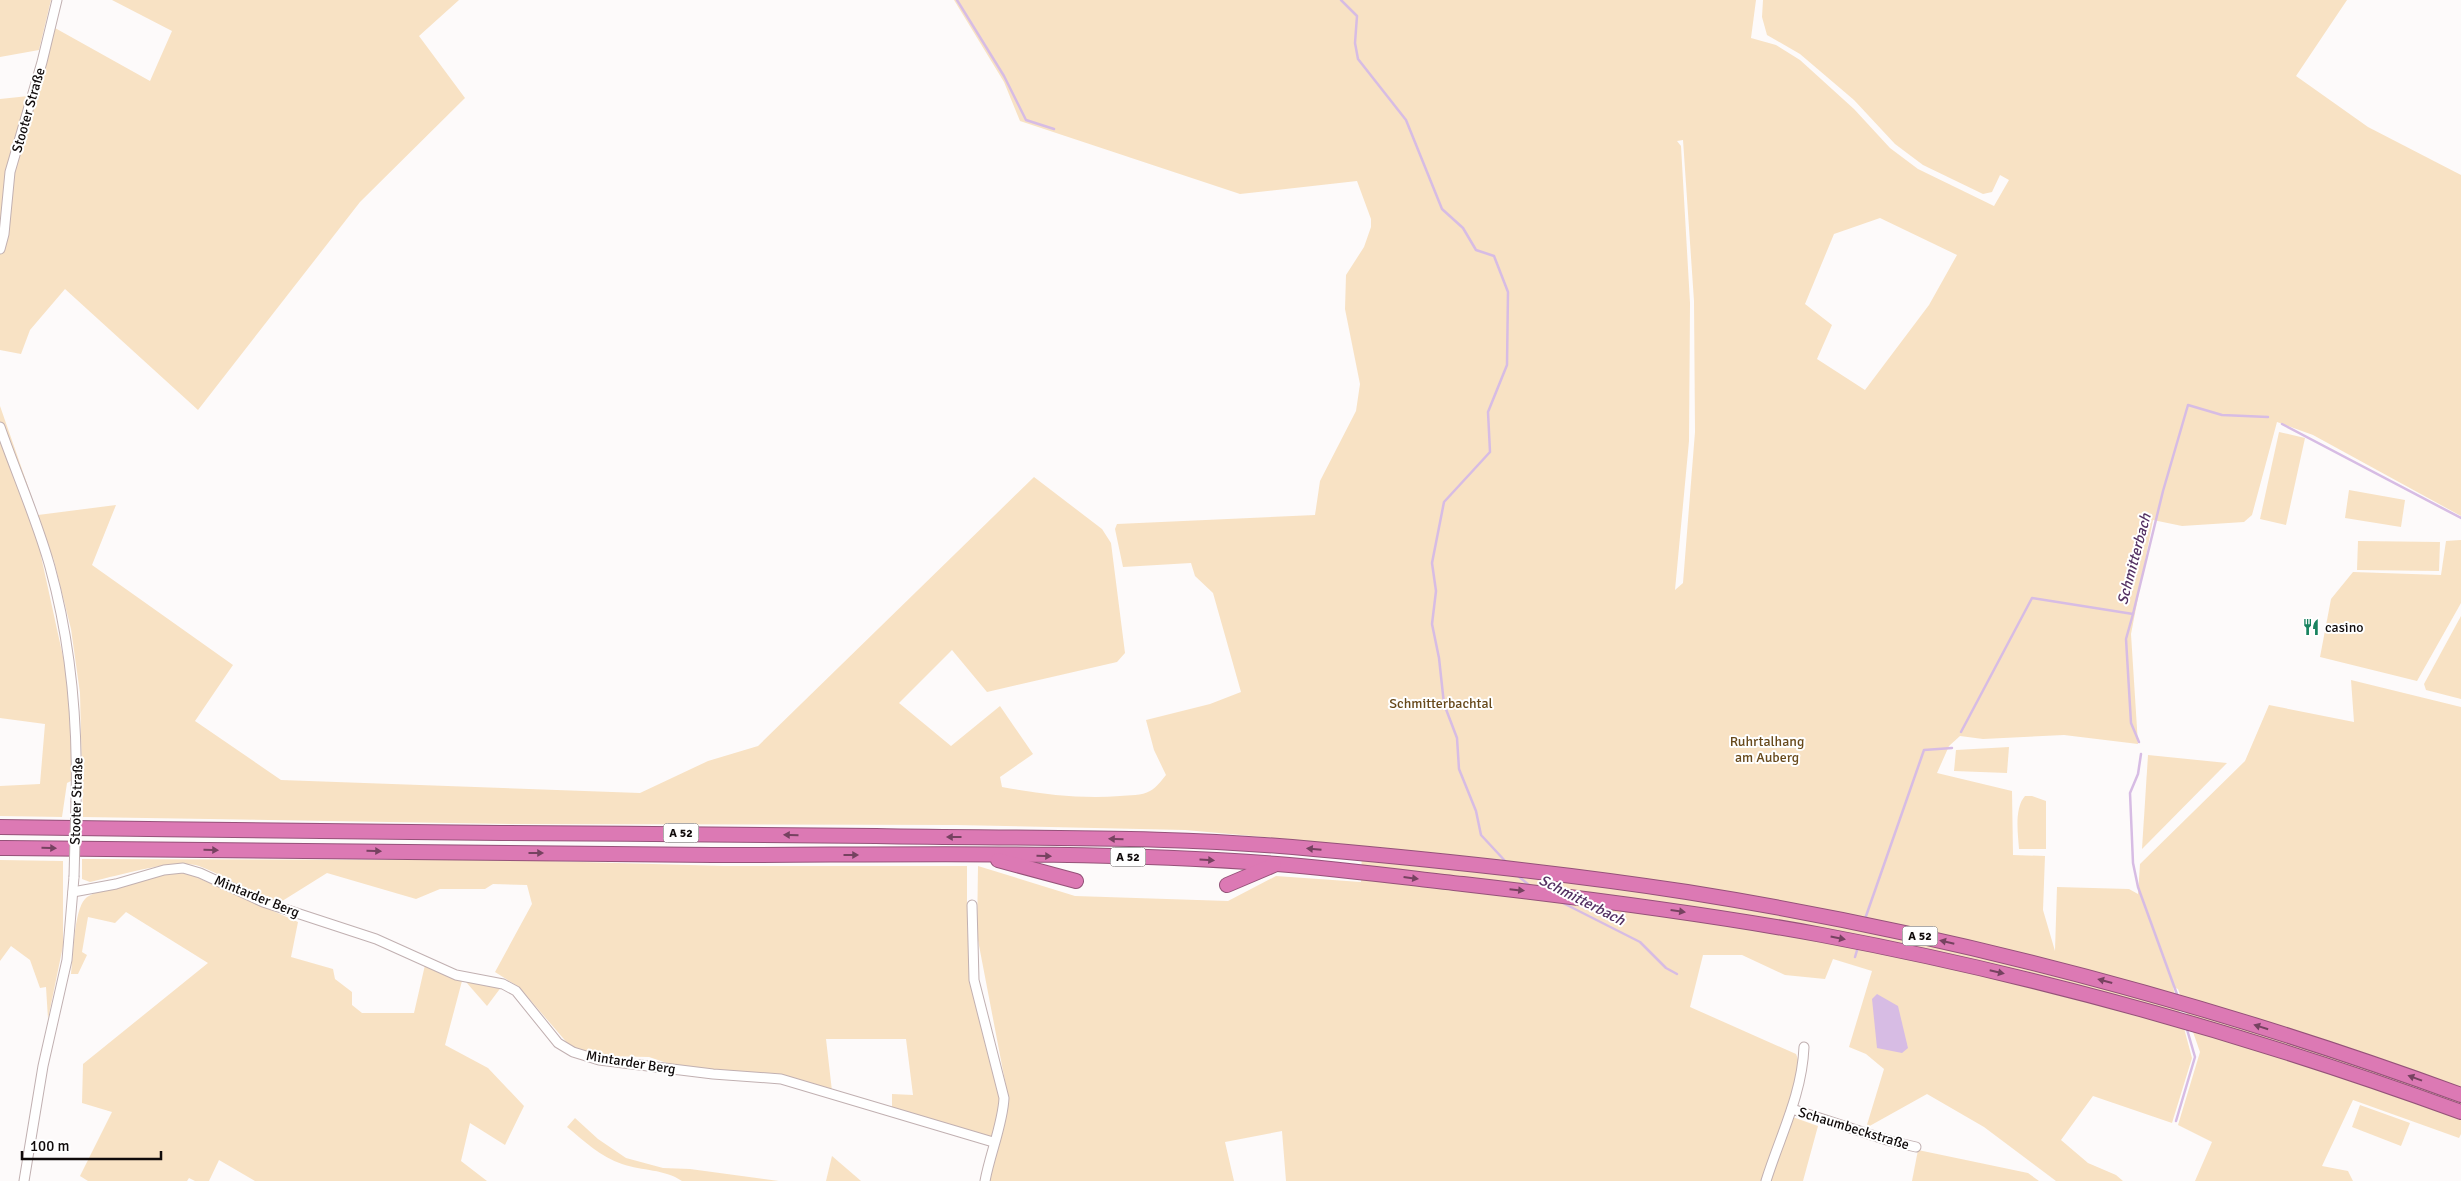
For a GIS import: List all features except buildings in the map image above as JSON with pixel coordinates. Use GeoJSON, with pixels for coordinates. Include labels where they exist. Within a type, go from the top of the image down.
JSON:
{"type":"FeatureCollection","features":[{"type":"Feature","properties":{"kind":"highway","name":"A 52"},"geometry":{"type":"LineString","coordinates":[[0,827],[1040,837],[1176,841],[1309,848],[1494,866],[1672,890],[1821,916],[1953,944],[2096,979],[2218,1014],[2349,1055],[2461,1095]]}},
{"type":"Feature","properties":{"kind":"highway","name":"A 52"},"geometry":{"type":"LineString","coordinates":[[0,848],[1174,858],[1277,864],[1362,873],[1587,898],[1706,915],[1814,933],[1939,959],[2082,993],[2214,1030],[2344,1071],[2461,1112]]}},
{"type":"Feature","properties":{"kind":"highway"},"geometry":{"type":"LineString","coordinates":[[978,855],[1076,881]]}},
{"type":"Feature","properties":{"kind":"highway"},"geometry":{"type":"LineString","coordinates":[[1227,885],[1277,864]]}},
{"type":"Feature","properties":{"kind":"street","name":"Stooter Straße"},"geometry":{"type":"LineString","coordinates":[[0,249],[4,234],[10,172],[42,62],[57,0]]}},
{"type":"Feature","properties":{"kind":"street","name":"Stooter Straße"},"geometry":{"type":"LineString","coordinates":[[0,427],[50,566],[66,635],[78,746],[74,877],[67,960],[43,1066],[24,1181]]}},
{"type":"Feature","properties":{"kind":"street","name":"Mintarder Berg"},"geometry":{"type":"LineString","coordinates":[[73,892],[116,884],[164,870],[183,868],[200,873],[263,902],[376,939],[456,975],[503,984],[516,991],[558,1043],[573,1052],[599,1060],[713,1074],[781,1079],[993,1142]]}},
{"type":"Feature","properties":{"kind":"street"},"geometry":{"type":"LineString","coordinates":[[972,905],[974,980],[1004,1098],[1003,1110],[993,1142],[985,1181]]}},
{"type":"Feature","properties":{"kind":"street"},"geometry":{"type":"LineString","coordinates":[[1766,1181],[1792,1109],[1802,1070],[1804,1047]]}},
{"type":"Feature","properties":{"kind":"street","name":"Schaumbeckstraße"},"geometry":{"type":"LineString","coordinates":[[1792,1109],[1890,1141],[1916,1147]]}},
{"type":"Feature","properties":{"kind":"green space"},"geometry":{"type":"Polygon","coordinates":[[[0,0],[51,0],[39,50],[0,57],[0,0]]]}},
{"type":"Feature","properties":{"kind":"green space"},"geometry":{"type":"Polygon","coordinates":[[[112,0],[459,0],[419,36],[465,98],[360,202],[198,410],[65,289],[30,330],[21,354],[0,350],[0,99],[38,95],[55,28],[150,81],[172,31],[112,0]]]}},
{"type":"Feature","properties":{"kind":"green space"},"geometry":{"type":"Polygon","coordinates":[[[954,0],[1756,0],[1751,38],[1776,45],[1800,60],[1854,109],[1890,148],[1918,169],[1994,206],[2009,180],[2000,175],[1992,192],[1983,194],[1923,165],[1895,144],[1854,100],[1800,54],[1767,35],[1762,17],[1763,0],[2347,0],[2296,76],[2368,127],[2461,175],[2461,516],[2313,435],[2277,422],[2252,515],[2244,522],[2182,526],[2153,520],[2131,634],[2138,744],[2064,735],[1983,739],[1960,736],[1949,746],[1937,773],[2012,791],[2013,855],[2045,856],[2043,910],[2055,951],[2057,887],[2129,889],[2138,894],[2140,864],[2245,761],[2269,705],[2354,722],[2351,680],[2461,707],[2461,1134],[2459,1138],[2353,1100],[2322,1166],[2348,1171],[2353,1181],[2195,1181],[2212,1142],[2178,1125],[2200,1052],[2178,989],[2173,987],[2192,1058],[2172,1123],[2093,1096],[2061,1140],[2088,1163],[2116,1175],[2123,1181],[2056,1181],[1984,1127],[1927,1094],[1866,1128],[1884,1069],[1866,1054],[1849,1047],[1872,971],[1833,959],[1825,979],[1785,975],[1742,955],[1703,955],[1690,1007],[1796,1054],[1799,1069],[1798,1076],[1787,1115],[1818,1126],[1803,1181],[1286,1181],[1282,1131],[1225,1142],[1234,1181],[989,1181],[997,1140],[892,1111],[892,1094],[913,1095],[906,1039],[826,1039],[832,1091],[679,1067],[649,1057],[598,1056],[580,1051],[569,1045],[519,987],[495,972],[532,904],[527,885],[493,884],[485,889],[440,889],[416,899],[327,873],[279,903],[258,896],[209,870],[188,864],[161,866],[90,882],[82,879],[82,859],[511,860],[724,866],[967,866],[967,921],[971,980],[1002,1101],[1009,1102],[977,935],[978,866],[1075,896],[1228,901],[1276,876],[1361,882],[1362,846],[1185,830],[956,825],[513,824],[83,817],[80,693],[71,629],[53,557],[41,556],[67,675],[73,780],[67,783],[62,817],[0,816],[0,786],[40,784],[45,724],[0,718],[0,406],[38,515],[116,505],[92,565],[233,665],[195,721],[281,780],[640,793],[708,761],[758,746],[1034,477],[1102,529],[1111,543],[1125,653],[1117,662],[987,692],[952,650],[899,703],[951,746],[1000,706],[1033,754],[1000,777],[1002,787],[1046,794],[1090,797],[1147,793],[1159,784],[1166,775],[1154,750],[1146,720],[1210,704],[1241,692],[1213,593],[1195,576],[1191,563],[1123,567],[1115,529],[1117,524],[1315,515],[1320,481],[1356,411],[1360,384],[1345,309],[1346,275],[1364,247],[1371,227],[1371,219],[1357,181],[1240,194],[1020,121],[1004,82],[954,0]],[[1683,140],[1677,141],[1681,146],[1690,303],[1689,441],[1675,590],[1683,583],[1695,432],[1694,301],[1683,140]],[[1880,218],[1834,234],[1805,304],[1832,325],[1817,359],[1865,390],[1929,305],[1957,255],[1880,218]]]}},
{"type":"Feature","properties":{"kind":"green space"},"geometry":{"type":"Polygon","coordinates":[[[2279,432],[2305,438],[2286,525],[2260,519],[2279,432]]]}},
{"type":"Feature","properties":{"kind":"green space"},"geometry":{"type":"Polygon","coordinates":[[[2349,490],[2405,500],[2401,527],[2345,518],[2349,490]]]}},
{"type":"Feature","properties":{"kind":"green space"},"geometry":{"type":"Polygon","coordinates":[[[2461,540],[2461,603],[2417,681],[2320,657],[2331,599],[2353,572],[2441,575],[2446,541],[2461,540]]]}},
{"type":"Feature","properties":{"kind":"green space"},"geometry":{"type":"Polygon","coordinates":[[[2358,541],[2440,542],[2439,571],[2357,570],[2358,541]]]}},
{"type":"Feature","properties":{"kind":"green space"},"geometry":{"type":"Polygon","coordinates":[[[2461,616],[2461,699],[2426,690],[2424,684],[2461,616]]]}},
{"type":"Feature","properties":{"kind":"green space"},"geometry":{"type":"Polygon","coordinates":[[[2009,747],[2007,773],[1954,771],[1956,750],[2009,747]]]}},
{"type":"Feature","properties":{"kind":"green space"},"geometry":{"type":"Polygon","coordinates":[[[2148,755],[2227,763],[2142,849],[2148,755]]]}},
{"type":"Feature","properties":{"kind":"green space"},"geometry":{"type":"Polygon","coordinates":[[[2025,796],[2032,796],[2046,801],[2046,849],[2019,849],[2018,814],[2019,807],[2025,796]]]}},
{"type":"Feature","properties":{"kind":"green space"},"geometry":{"type":"Polygon","coordinates":[[[0,860],[63,861],[63,946],[48,1019],[46,987],[40,988],[30,960],[11,946],[0,961],[0,860]]]}},
{"type":"Feature","properties":{"kind":"green space"},"geometry":{"type":"Polygon","coordinates":[[[166,873],[187,873],[298,922],[291,957],[333,969],[335,979],[352,992],[352,1005],[362,1013],[414,1013],[425,965],[462,981],[445,1045],[488,1068],[524,1106],[505,1145],[470,1123],[461,1161],[487,1181],[255,1181],[219,1160],[209,1181],[195,1181],[189,1178],[187,1181],[88,1181],[80,1176],[112,1112],[82,1103],[83,1064],[208,963],[126,912],[115,923],[88,917],[82,952],[87,955],[78,974],[71,974],[78,913],[85,899],[90,895],[166,873]]]}},
{"type":"Feature","properties":{"kind":"green space"},"geometry":{"type":"Polygon","coordinates":[[[466,982],[502,986],[487,1006],[466,982]]]}},
{"type":"Feature","properties":{"kind":"green space"},"geometry":{"type":"Polygon","coordinates":[[[2360,1105],[2410,1123],[2401,1146],[2352,1127],[2360,1105]]]}},
{"type":"Feature","properties":{"kind":"green space"},"geometry":{"type":"Polygon","coordinates":[[[575,1118],[598,1139],[626,1158],[663,1168],[690,1169],[779,1181],[682,1181],[661,1172],[622,1164],[600,1153],[567,1127],[575,1118]]]}},
{"type":"Feature","properties":{"kind":"green space"},"geometry":{"type":"Polygon","coordinates":[[[1918,1150],[2028,1173],[2039,1181],[1912,1181],[1918,1150]]]}},
{"type":"Feature","properties":{"kind":"green space"},"geometry":{"type":"Polygon","coordinates":[[[832,1156],[861,1181],[826,1181],[832,1156]]]}},
{"type":"Feature","properties":{"kind":"shaded area"},"geometry":{"type":"Polygon","coordinates":[[[1877,994],[1898,1006],[1908,1048],[1902,1053],[1877,1048],[1872,999],[1877,994]]]}},
{"type":"Feature","properties":{"kind":"waterway"},"geometry":{"type":"LineString","coordinates":[[957,0],[1004,76],[1026,120],[1054,129]]}},
{"type":"Feature","properties":{"kind":"waterway","name":"Schmitterbach"},"geometry":{"type":"LineString","coordinates":[[1341,0],[1357,16],[1355,43],[1358,59],[1406,120],[1442,209],[1463,228],[1476,250],[1494,256],[1508,292],[1507,365],[1488,412],[1490,452],[1444,502],[1432,563],[1436,591],[1432,624],[1439,658],[1444,704],[1457,738],[1459,769],[1476,811],[1481,835],[1507,863]]}},
{"type":"Feature","properties":{"kind":"waterway","name":"Schmitterbach"},"geometry":{"type":"LineString","coordinates":[[1961,732],[2032,598],[2133,614],[2163,491],[2188,405],[2222,415],[2268,417]]}},
{"type":"Feature","properties":{"kind":"waterway","name":"Schmitterbach"},"geometry":{"type":"LineString","coordinates":[[2282,424],[2461,518]]}},
{"type":"Feature","properties":{"kind":"waterway"},"geometry":{"type":"LineString","coordinates":[[2133,614],[2126,639],[2131,723],[2139,742]]}},
{"type":"Feature","properties":{"kind":"waterway","name":"Schmitterbach"},"geometry":{"type":"LineString","coordinates":[[1865,919],[1924,750],[1952,748]]}},
{"type":"Feature","properties":{"kind":"waterway"},"geometry":{"type":"LineString","coordinates":[[2141,754],[2138,774],[2130,793],[2133,863],[2138,887],[2178,997]]}},
{"type":"Feature","properties":{"kind":"waterway","name":"Schmitterbach"},"geometry":{"type":"LineString","coordinates":[[1517,875],[1530,886]]}},
{"type":"Feature","properties":{"kind":"waterway","name":"Schmitterbach"},"geometry":{"type":"LineString","coordinates":[[1561,902],[1640,942],[1666,968],[1677,974]]}},
{"type":"Feature","properties":{"kind":"waterway","name":"Schmitterbach"},"geometry":{"type":"LineString","coordinates":[[1855,957],[1858,947]]}},
{"type":"Feature","properties":{"kind":"waterway"},"geometry":{"type":"LineString","coordinates":[[2176,1121],[2195,1057],[2186,1026]]}},
{"type":"Feature","properties":{"kind":"place","name":"casino"},"geometry":{"type":"Point","coordinates":[2311,627]}},
{"type":"Feature","properties":{"kind":"park label","name":"Schmitterbachtal"},"geometry":{"type":"Point","coordinates":[1441,703]}},
{"type":"Feature","properties":{"kind":"park label","name":"Ruhrtalhang am Auberg"},"geometry":{"type":"Point","coordinates":[1767,750]}}]}
